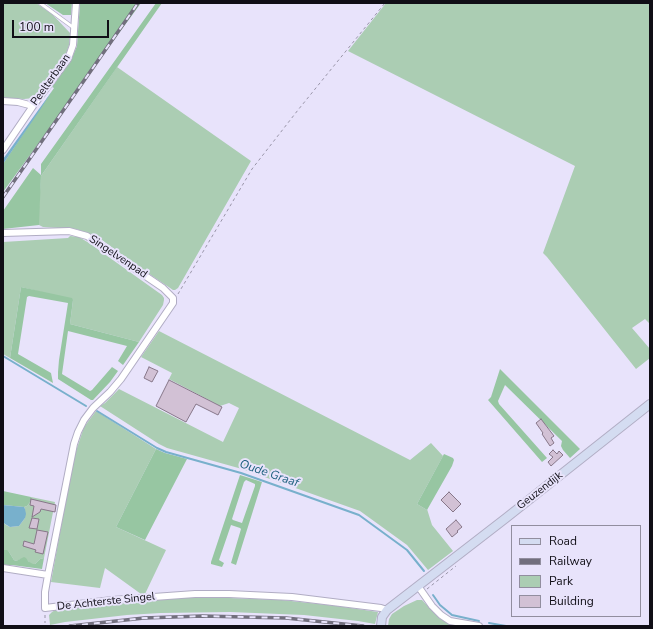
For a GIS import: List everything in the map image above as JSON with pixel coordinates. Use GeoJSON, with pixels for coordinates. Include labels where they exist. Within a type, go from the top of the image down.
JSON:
{"type":"FeatureCollection","features":[{"type":"Feature","properties":{"kind":"main road","name":"Geuzendijk"},"geometry":{"type":"LineString","coordinates":[[387,610],[650,404]]}},
{"type":"Feature","properties":{"kind":"main road"},"geometry":{"type":"LineString","coordinates":[[381,626],[382,617],[387,610]]}},
{"type":"Feature","properties":{"kind":"street","name":"Peelterbaan"},"geometry":{"type":"LineString","coordinates":[[3,150],[68,59],[73,46],[76,3]]}},
{"type":"Feature","properties":{"kind":"street"},"geometry":{"type":"LineString","coordinates":[[3,101],[18,102],[33,106]]}},
{"type":"Feature","properties":{"kind":"street","name":"Singelvenpad"},"geometry":{"type":"LineString","coordinates":[[3,233],[69,231],[87,236],[163,288],[173,298],[173,303]]}},
{"type":"Feature","properties":{"kind":"street","name":"De Achterste Singel"},"geometry":{"type":"LineString","coordinates":[[173,303],[121,378],[110,392],[93,408],[84,420],[78,432],[74,444],[48,575],[45,592],[45,608],[112,600],[195,594],[229,594],[292,597],[387,610]]}},
{"type":"Feature","properties":{"kind":"street"},"geometry":{"type":"LineString","coordinates":[[3,568],[48,575]]}},
{"type":"Feature","properties":{"kind":"street"},"geometry":{"type":"LineString","coordinates":[[418,586],[432,606],[450,621],[479,626]]}},
{"type":"Feature","properties":{"kind":"lane"},"geometry":{"type":"LineString","coordinates":[[40,3],[75,28]]}},
{"type":"Feature","properties":{"kind":"path"},"geometry":{"type":"LineString","coordinates":[[173,303],[252,169],[384,3]]}},
{"type":"Feature","properties":{"kind":"path"},"geometry":{"type":"LineString","coordinates":[[45,608],[45,623]]}},
{"type":"Feature","properties":{"kind":"green space"},"geometry":{"type":"Polygon","coordinates":[[[3,3],[36,3],[52,14],[70,33],[69,45],[65,57],[50,79],[34,98],[3,98],[3,3]]]}},
{"type":"Feature","properties":{"kind":"green space"},"geometry":{"type":"Polygon","coordinates":[[[45,3],[72,3],[71,15],[63,15],[45,3]]]}},
{"type":"Feature","properties":{"kind":"green space"},"geometry":{"type":"Polygon","coordinates":[[[80,3],[141,3],[3,192],[3,164],[54,88],[52,87],[71,60],[77,46],[80,3]]]}},
{"type":"Feature","properties":{"kind":"green space"},"geometry":{"type":"Polygon","coordinates":[[[156,3],[162,3],[41,176],[39,225],[3,229],[3,211],[33,168],[41,175],[41,164],[156,3]]]}},
{"type":"Feature","properties":{"kind":"green space"},"geometry":{"type":"Polygon","coordinates":[[[386,3],[650,3],[650,324],[645,319],[632,328],[650,349],[650,358],[636,369],[543,253],[575,166],[348,51],[386,3]]]}},
{"type":"Feature","properties":{"kind":"green space"},"geometry":{"type":"Polygon","coordinates":[[[117,67],[251,161],[178,288],[175,290],[93,235],[76,229],[43,227],[38,223],[41,176],[117,67]]]}},
{"type":"Feature","properties":{"kind":"green space"},"geometry":{"type":"Polygon","coordinates":[[[70,236],[79,237],[89,243],[162,295],[164,298],[163,305],[139,342],[70,324],[73,300],[21,287],[10,358],[3,354],[3,242],[68,238],[70,236]]]}},
{"type":"Feature","properties":{"kind":"green space"},"geometry":{"type":"Polygon","coordinates":[[[21,287],[72,298],[70,324],[139,342],[123,365],[118,361],[127,346],[68,331],[62,374],[90,391],[112,367],[118,371],[93,400],[58,379],[59,360],[68,303],[29,296],[27,297],[18,354],[51,373],[53,383],[10,358],[21,287]]]}},
{"type":"Feature","properties":{"kind":"green space"},"geometry":{"type":"Polygon","coordinates":[[[159,331],[410,460],[431,443],[443,456],[417,504],[427,509],[432,525],[453,551],[428,570],[407,545],[360,511],[242,469],[167,448],[100,406],[119,389],[223,442],[239,408],[229,403],[220,406],[169,379],[172,373],[141,357],[159,331]]]}},
{"type":"Feature","properties":{"kind":"green space"},"geometry":{"type":"Polygon","coordinates":[[[500,369],[580,449],[570,458],[561,446],[562,441],[505,385],[498,401],[499,404],[547,458],[542,462],[488,400],[491,397],[500,369]]]}},
{"type":"Feature","properties":{"kind":"green space"},"geometry":{"type":"Polygon","coordinates":[[[96,411],[156,449],[116,527],[166,550],[145,594],[141,594],[105,568],[100,588],[51,582],[73,460],[84,427],[96,411]]]}},
{"type":"Feature","properties":{"kind":"green space"},"geometry":{"type":"Polygon","coordinates":[[[156,449],[187,459],[145,540],[116,527],[156,449]]]}},
{"type":"Feature","properties":{"kind":"green space"},"geometry":{"type":"Polygon","coordinates":[[[444,454],[453,458],[454,460],[427,510],[417,504],[444,454]]]}},
{"type":"Feature","properties":{"kind":"green space"},"geometry":{"type":"Polygon","coordinates":[[[240,475],[262,482],[236,565],[231,563],[241,529],[231,525],[219,560],[224,563],[222,567],[211,564],[240,475]],[[246,480],[244,482],[232,519],[233,520],[242,523],[255,484],[246,480]]]}},
{"type":"Feature","properties":{"kind":"green space"},"geometry":{"type":"Polygon","coordinates":[[[3,491],[31,497],[31,501],[24,507],[3,505],[3,491]]]}},
{"type":"Feature","properties":{"kind":"green space"},"geometry":{"type":"Polygon","coordinates":[[[31,497],[55,502],[44,558],[40,559],[33,565],[28,561],[21,559],[16,561],[9,552],[3,551],[3,522],[10,527],[19,526],[25,518],[24,507],[31,501],[31,497]]]}},
{"type":"Feature","properties":{"kind":"green space"},"geometry":{"type":"Polygon","coordinates":[[[4,550],[7,550],[16,561],[24,557],[28,561],[35,564],[40,559],[44,558],[42,569],[3,565],[4,550]]]}},
{"type":"Feature","properties":{"kind":"green space"},"geometry":{"type":"Polygon","coordinates":[[[178,598],[282,600],[378,612],[375,624],[304,615],[230,612],[127,615],[50,625],[49,615],[57,609],[132,600],[178,598]]]}},
{"type":"Feature","properties":{"kind":"green space"},"geometry":{"type":"Polygon","coordinates":[[[417,600],[422,600],[439,618],[448,623],[465,626],[388,626],[389,619],[392,614],[417,600]]]}},
{"type":"Feature","properties":{"kind":"water"},"geometry":{"type":"Polygon","coordinates":[[[52,91],[40,110],[3,164],[3,159],[52,91]]]}},
{"type":"Feature","properties":{"kind":"water"},"geometry":{"type":"Polygon","coordinates":[[[3,505],[24,507],[26,514],[25,518],[19,526],[10,527],[3,522],[3,505]]]}},
{"type":"Feature","properties":{"kind":"building"},"geometry":{"type":"Polygon","coordinates":[[[149,367],[158,371],[152,382],[144,378],[149,367]]]}},
{"type":"Feature","properties":{"kind":"building"},"geometry":{"type":"Polygon","coordinates":[[[169,380],[222,407],[218,415],[196,404],[186,422],[156,406],[169,380]]]}},
{"type":"Feature","properties":{"kind":"building"},"geometry":{"type":"Polygon","coordinates":[[[541,419],[554,436],[551,438],[554,443],[550,446],[536,423],[541,419]]]}},
{"type":"Feature","properties":{"kind":"building"},"geometry":{"type":"Polygon","coordinates":[[[553,450],[557,454],[559,451],[563,455],[551,466],[548,462],[553,457],[549,454],[553,450]]]}},
{"type":"Feature","properties":{"kind":"building"},"geometry":{"type":"Polygon","coordinates":[[[449,492],[461,504],[453,512],[441,500],[449,492]]]}},
{"type":"Feature","properties":{"kind":"building"},"geometry":{"type":"Polygon","coordinates":[[[31,499],[56,505],[55,512],[41,509],[40,512],[32,517],[34,506],[30,505],[31,499]]]}},
{"type":"Feature","properties":{"kind":"building"},"geometry":{"type":"Polygon","coordinates":[[[32,518],[39,519],[37,529],[29,528],[32,518]]]}},
{"type":"Feature","properties":{"kind":"building"},"geometry":{"type":"Polygon","coordinates":[[[456,520],[462,527],[452,537],[446,529],[456,520]]]}},
{"type":"Feature","properties":{"kind":"building"},"geometry":{"type":"Polygon","coordinates":[[[37,530],[48,532],[43,554],[23,546],[24,541],[34,544],[37,530]]]}},
{"type":"Feature","properties":{"kind":"waterway","name":"Oude Graaf"},"geometry":{"type":"LineString","coordinates":[[3,356],[86,406]]}},
{"type":"Feature","properties":{"kind":"waterway","name":"Oude Graaf"},"geometry":{"type":"LineString","coordinates":[[97,411],[166,452],[241,473],[359,515],[407,550],[424,571]]}},
{"type":"Feature","properties":{"kind":"waterway","name":"Oude Graaf"},"geometry":{"type":"LineString","coordinates":[[433,595],[440,605],[452,615],[479,621]]}},
{"type":"Feature","properties":{"kind":"waterway","name":"Oude Graaf"},"geometry":{"type":"LineString","coordinates":[[489,623],[506,626]]}},
{"type":"Feature","properties":{"kind":"railway"},"geometry":{"type":"LineString","coordinates":[[3,197],[138,3]]}},
{"type":"Feature","properties":{"kind":"railway"},"geometry":{"type":"LineString","coordinates":[[70,626],[144,618],[202,616],[286,618],[363,626]]}}]}
